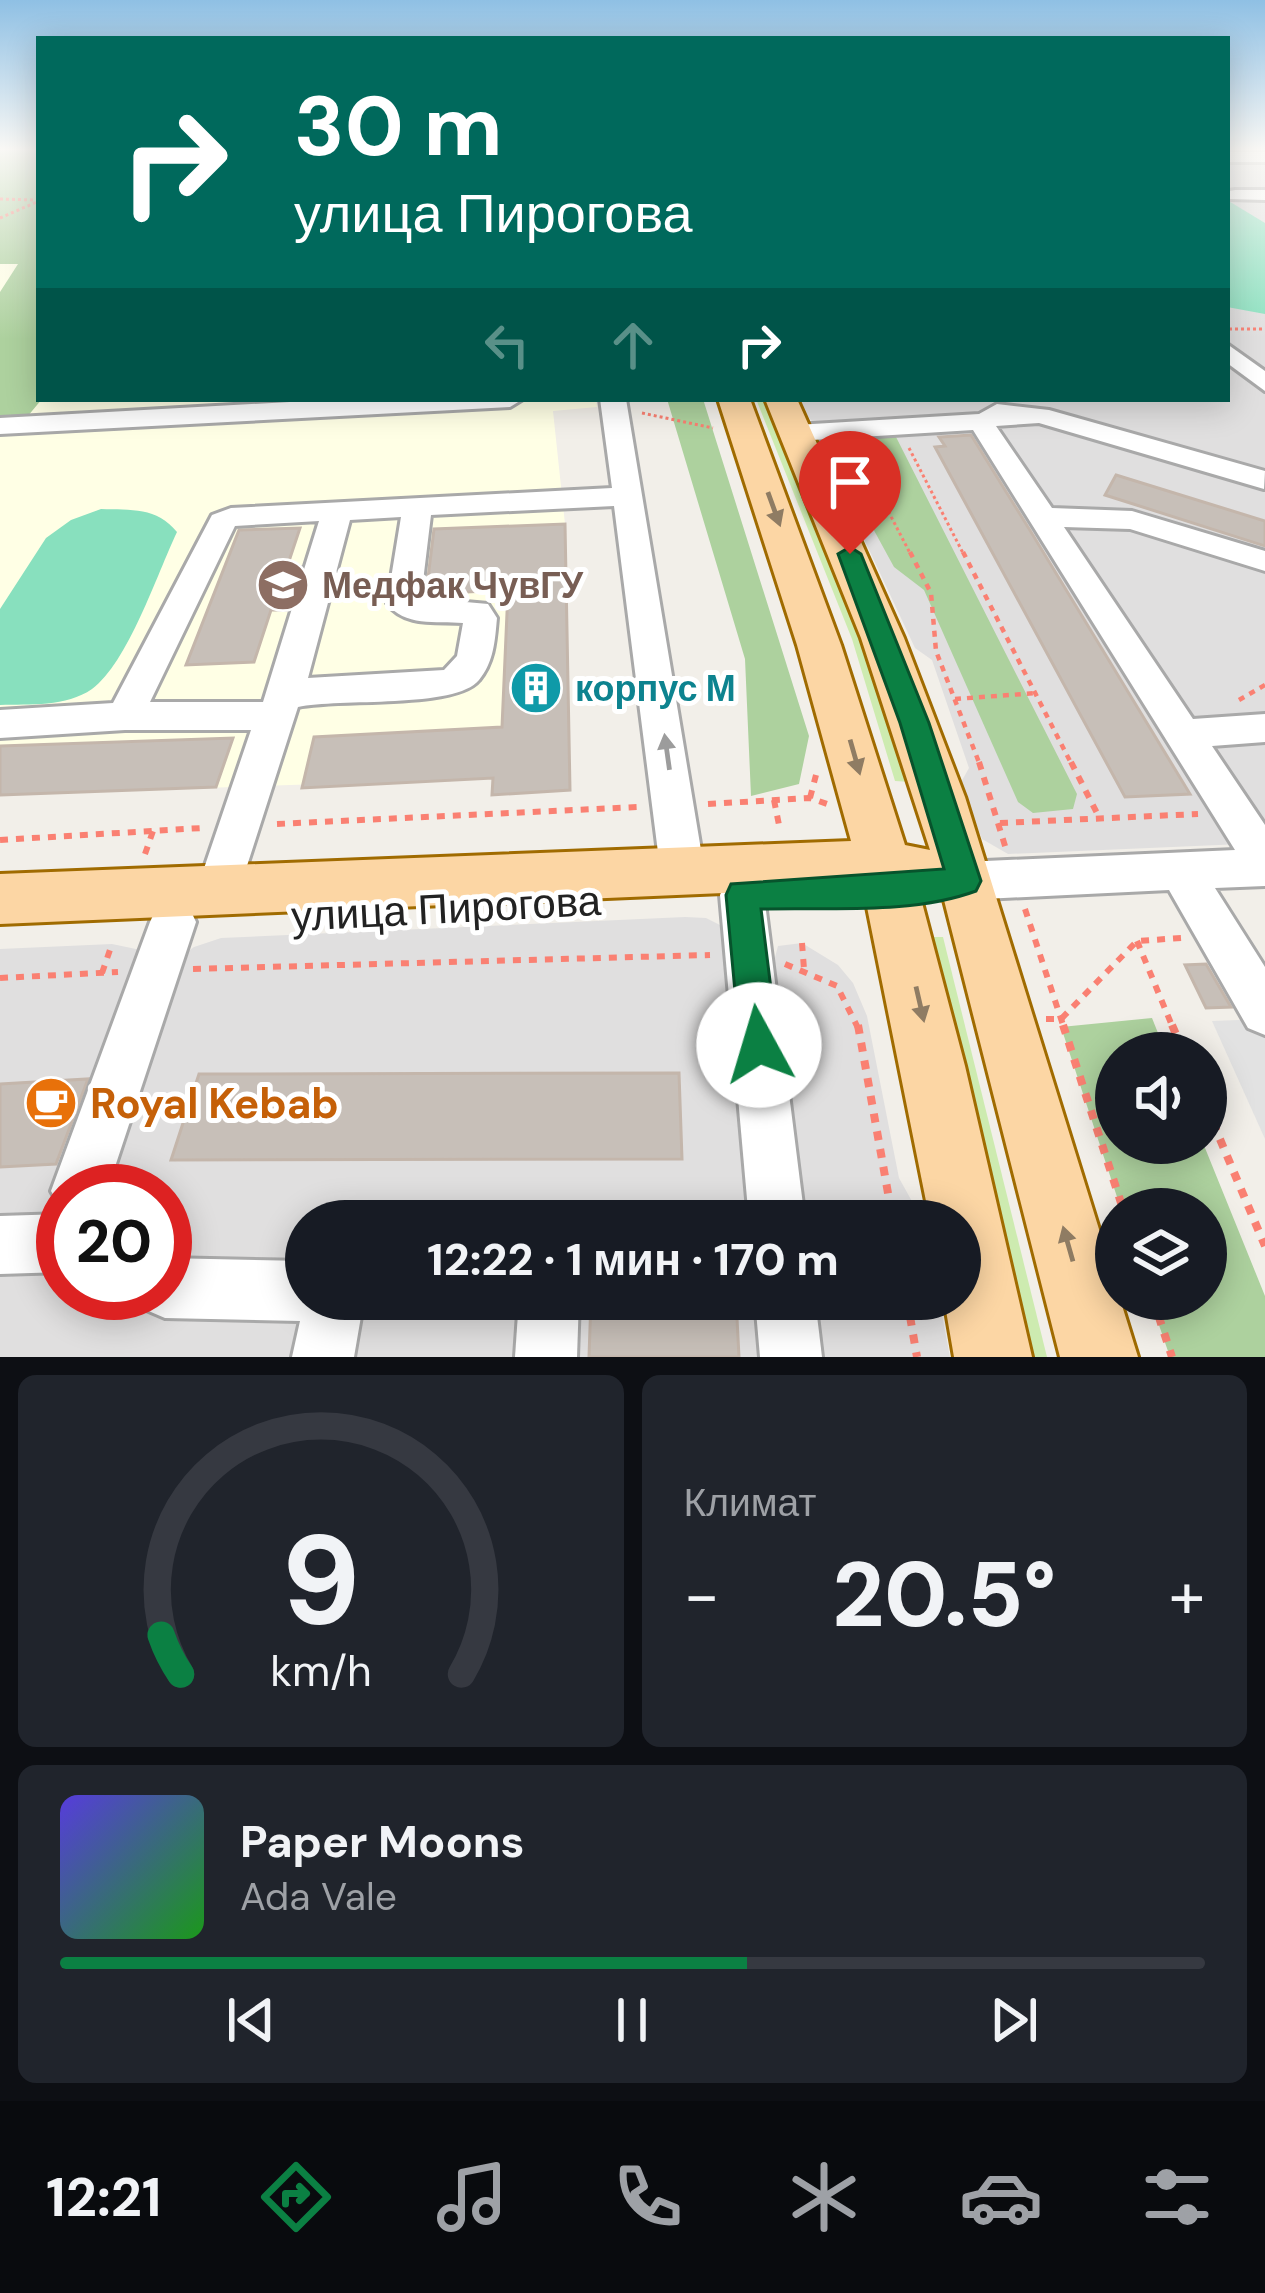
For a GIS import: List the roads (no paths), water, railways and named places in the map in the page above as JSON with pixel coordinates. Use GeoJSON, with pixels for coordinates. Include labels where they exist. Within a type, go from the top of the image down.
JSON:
{"type":"FeatureCollection","features":[{"type":"Feature","properties":{"kind":"main road"},"geometry":{"type":"LineString","coordinates":[[727,414],[805,593],[887,877],[923,1016],[993,1357]]}},
{"type":"Feature","properties":{"kind":"main road"},"geometry":{"type":"LineString","coordinates":[[788,416],[868,595],[915,723],[998,880],[1099,1357]]}},
{"type":"Feature","properties":{"kind":"main road"},"geometry":{"type":"LineString","coordinates":[[887,877],[998,880]]}},
{"type":"Feature","properties":{"kind":"main road","name":"улица Пирогова"},"geometry":{"type":"LineString","coordinates":[[0,929],[684,882],[887,877]]}},
{"type":"Feature","properties":{"kind":"main road","name":"улица Пирогова"},"geometry":{"type":"LineString","coordinates":[[684,882],[742,895],[887,877]]}},
{"type":"Feature","properties":{"kind":"main road","name":"улица Пирогова"},"geometry":{"type":"LineString","coordinates":[[0,899],[191,918]]}},
{"type":"Feature","properties":{"kind":"street"},"geometry":{"type":"LineString","coordinates":[[1230,354],[1265,386]]}},
{"type":"Feature","properties":{"kind":"street"},"geometry":{"type":"LineString","coordinates":[[1230,391],[1265,386]]}},
{"type":"Feature","properties":{"kind":"street"},"geometry":{"type":"LineString","coordinates":[[34,424],[51,402]]}},
{"type":"Feature","properties":{"kind":"street"},"geometry":{"type":"LineString","coordinates":[[0,426],[128,410],[392,402]]}},
{"type":"Feature","properties":{"kind":"street"},"geometry":{"type":"LineString","coordinates":[[884,402],[898,428]]}},
{"type":"Feature","properties":{"kind":"street"},"geometry":{"type":"LineString","coordinates":[[614,405],[684,882]]}},
{"type":"Feature","properties":{"kind":"street"},"geometry":{"type":"LineString","coordinates":[[990,412],[1042,517],[1265,864],[998,880]]}},
{"type":"Feature","properties":{"kind":"street"},"geometry":{"type":"LineString","coordinates":[[788,416],[898,428],[990,412],[1040,415],[1264,479]]}},
{"type":"Feature","properties":{"kind":"street"},"geometry":{"type":"LineString","coordinates":[[124,716],[223,521],[629,496]]}},
{"type":"Feature","properties":{"kind":"street"},"geometry":{"type":"LineString","coordinates":[[0,724],[279,706],[324,688],[450,683],[465,677],[474,665],[480,618],[476,612],[411,609],[404,603],[416,507]]}},
{"type":"Feature","properties":{"kind":"street"},"geometry":{"type":"LineString","coordinates":[[90,1164],[279,706],[337,511]]}},
{"type":"Feature","properties":{"kind":"street"},"geometry":{"type":"LineString","coordinates":[[1042,517],[1132,520],[1265,561]]}},
{"type":"Feature","properties":{"kind":"street"},"geometry":{"type":"LineString","coordinates":[[1182,734],[1265,728]]}},
{"type":"Feature","properties":{"kind":"street"},"geometry":{"type":"LineString","coordinates":[[1181,871],[1265,1011]]}},
{"type":"Feature","properties":{"kind":"street"},"geometry":{"type":"LineString","coordinates":[[742,895],[775,1200]]}},
{"type":"Feature","properties":{"kind":"street"},"geometry":{"type":"LineString","coordinates":[[0,1245],[36,1243]]}},
{"type":"Feature","properties":{"kind":"street"},"geometry":{"type":"LineString","coordinates":[[192,1289],[285,1291]]}},
{"type":"Feature","properties":{"kind":"street"},"geometry":{"type":"LineString","coordinates":[[323,1357],[330,1320]]}},
{"type":"Feature","properties":{"kind":"street"},"geometry":{"type":"LineString","coordinates":[[547,1357],[549,1320]]}},
{"type":"Feature","properties":{"kind":"street"},"geometry":{"type":"LineString","coordinates":[[787,1320],[791,1357]]}},
{"type":"Feature","properties":{"kind":"place","name":"Медфак ЧувГУ"},"geometry":{"type":"Point","coordinates":[283,585]}},
{"type":"Feature","properties":{"kind":"place","name":"корпус М"},"geometry":{"type":"Point","coordinates":[536,688]}},
{"type":"Feature","properties":{"kind":"place","name":"Royal Kebab"},"geometry":{"type":"Point","coordinates":[51,1103]}}]}
